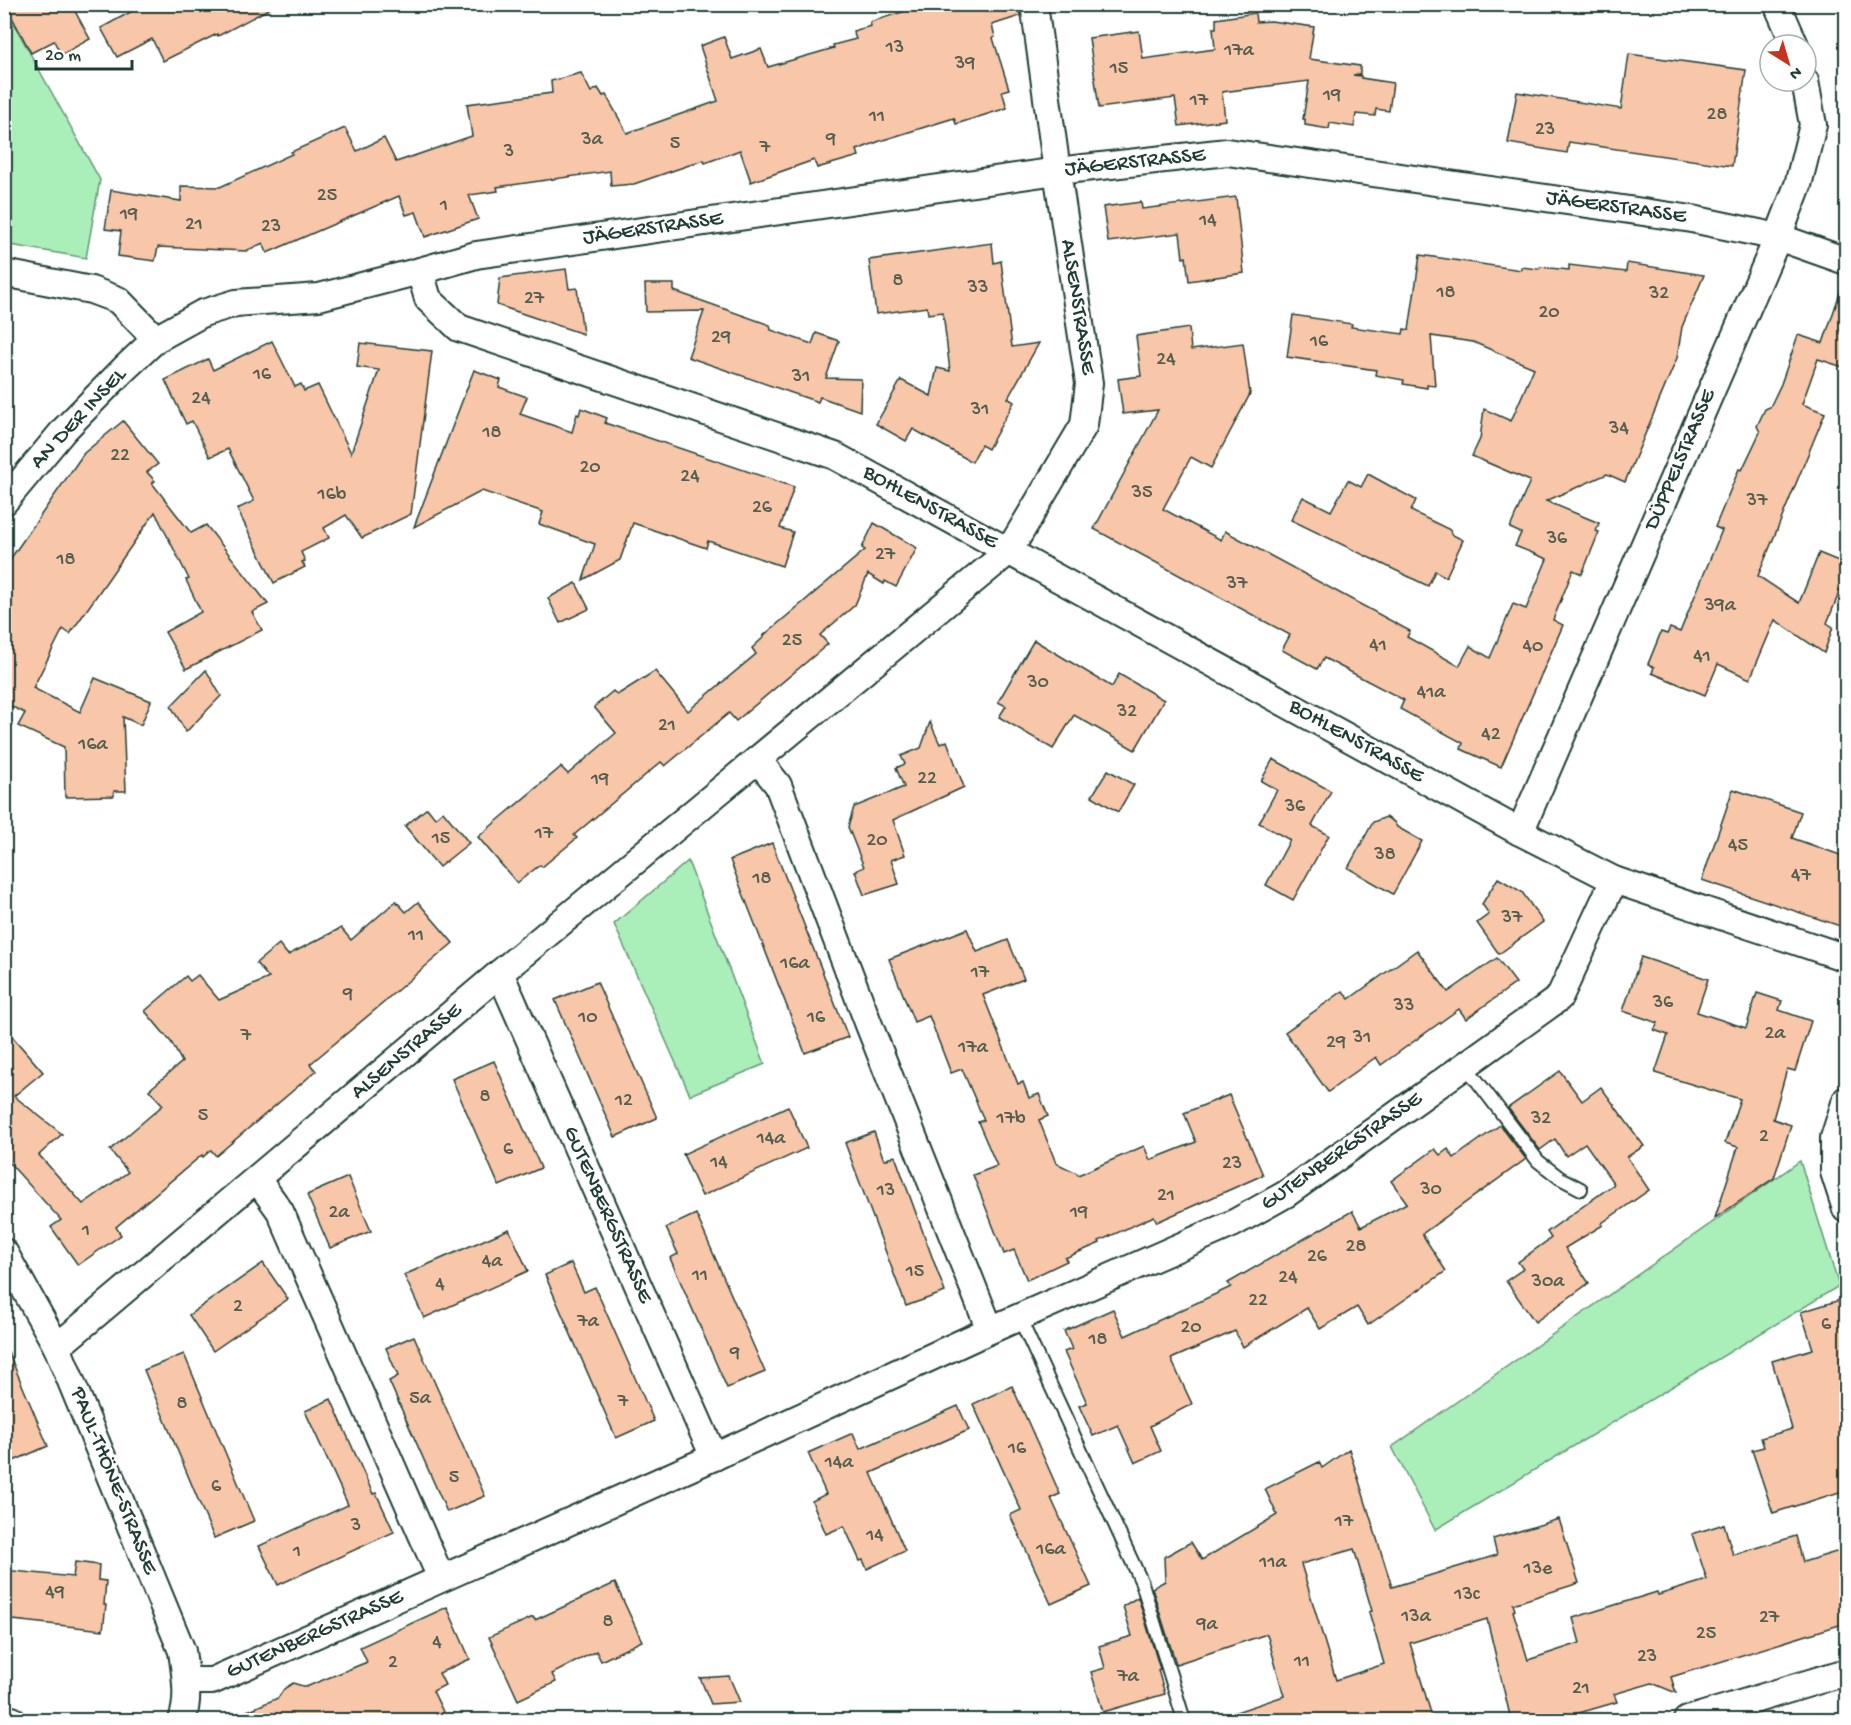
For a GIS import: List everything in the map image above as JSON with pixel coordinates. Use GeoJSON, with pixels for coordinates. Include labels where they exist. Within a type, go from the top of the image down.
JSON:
{"type":"FeatureCollection","features":[{"type":"Feature","properties":{"kind":"street","name":"ALSENSTRASSE"},"geometry":{"type":"LineString","coordinates":[[57,1347],[500,973],[1009,551],[1084,425],[1089,383],[1034,4]]}},
{"type":"Feature","properties":{"kind":"street"},"geometry":{"type":"LineString","coordinates":[[1777,4],[1790,33]]}},
{"type":"Feature","properties":{"kind":"street","name":"DÜPPELSTRASSE"},"geometry":{"type":"LineString","coordinates":[[1520,832],[1778,237],[1798,185],[1813,125],[1807,93]]}},
{"type":"Feature","properties":{"kind":"street","name":"JÄGERSTRASSE"},"geometry":{"type":"LineString","coordinates":[[420,272],[476,255],[1057,171],[1227,152],[1692,219],[1778,237],[1846,261]]}},
{"type":"Feature","properties":{"kind":"street"},"geometry":{"type":"LineString","coordinates":[[4,273],[91,290],[118,300],[156,339],[203,313],[236,303],[319,297],[420,272]]}},
{"type":"Feature","properties":{"kind":"street","name":"BOHLENSTRASSE"},"geometry":{"type":"LineString","coordinates":[[420,272],[428,299],[459,328],[836,456],[1520,832],[1614,880],[1846,958]]}},
{"type":"Feature","properties":{"kind":"street","name":"AN DER INSEL"},"geometry":{"type":"LineString","coordinates":[[4,502],[64,430],[156,339]]}},
{"type":"Feature","properties":{"kind":"street"},"geometry":{"type":"LineString","coordinates":[[758,760],[778,785],[869,1025],[990,1330]]}},
{"type":"Feature","properties":{"kind":"street","name":"GUTENBERGSTRASSE"},"geometry":{"type":"LineString","coordinates":[[186,1681],[212,1681],[1019,1317],[1234,1223],[1286,1194],[1559,998],[1614,880]]}},
{"type":"Feature","properties":{"kind":"street","name":"GUTENBERGSTRASSE"},"geometry":{"type":"LineString","coordinates":[[500,973],[714,1456]]}},
{"type":"Feature","properties":{"kind":"street"},"geometry":{"type":"LineString","coordinates":[[1846,1100],[1834,1138],[1834,1172],[1846,1209]]}},
{"type":"Feature","properties":{"kind":"street"},"geometry":{"type":"LineString","coordinates":[[257,1179],[280,1211],[441,1578]]}},
{"type":"Feature","properties":{"kind":"street","name":"PAUL-THÖNE-STRASSE"},"geometry":{"type":"LineString","coordinates":[[4,1251],[57,1347],[183,1651],[186,1709],[182,1720]]}},
{"type":"Feature","properties":{"kind":"street"},"geometry":{"type":"LineString","coordinates":[[1687,1720],[1846,1672]]}},
{"type":"Feature","properties":{"kind":"street"},"geometry":{"type":"LineString","coordinates":[[4,1718],[12,1720]]}},
{"type":"Feature","properties":{"kind":"lane"},"geometry":{"type":"LineString","coordinates":[[1465,1065],[1538,1161],[1560,1178],[1581,1189]]}},
{"type":"Feature","properties":{"kind":"lane"},"geometry":{"type":"LineString","coordinates":[[1019,1317],[1142,1583],[1184,1720]]}},
{"type":"Feature","properties":{"kind":"green space"},"geometry":{"type":"Polygon","coordinates":[[[5,8],[100,180],[86,258],[5,244],[5,8]]]}},
{"type":"Feature","properties":{"kind":"green space"},"geometry":{"type":"Polygon","coordinates":[[[688,861],[765,1064],[690,1095],[614,924],[688,861]]]}},
{"type":"Feature","properties":{"kind":"green space"},"geometry":{"type":"Polygon","coordinates":[[[1800,1161],[1839,1286],[1435,1530],[1392,1447],[1800,1161]]]}},
{"type":"Feature","properties":{"kind":"building"},"geometry":{"type":"Polygon","coordinates":[[[5,4],[71,4],[90,39],[61,55],[54,41],[31,53],[5,4]]]}},
{"type":"Feature","properties":{"kind":"building"},"geometry":{"type":"Polygon","coordinates":[[[145,4],[278,4],[218,36],[217,34],[163,61],[152,39],[117,57],[101,28],[145,4]]]}},
{"type":"Feature","properties":{"kind":"building"},"geometry":{"type":"Polygon","coordinates":[[[928,4],[1019,4],[1020,16],[992,25],[995,37],[993,38],[1009,89],[1002,91],[1007,108],[956,124],[954,118],[857,150],[859,156],[817,168],[814,160],[751,182],[740,150],[634,184],[611,186],[610,171],[497,187],[498,191],[469,195],[478,219],[425,237],[416,212],[406,215],[399,196],[267,253],[263,243],[246,251],[158,247],[155,261],[118,256],[121,231],[105,229],[111,190],[181,201],[181,186],[220,187],[345,128],[357,151],[384,138],[396,162],[472,136],[467,104],[552,93],[551,81],[581,73],[591,92],[598,88],[603,96],[606,95],[627,133],[718,101],[700,46],[724,37],[732,59],[761,49],[768,67],[834,48],[833,45],[856,39],[853,31],[871,26],[870,22],[928,4]]]}},
{"type":"Feature","properties":{"kind":"building"},"geometry":{"type":"Polygon","coordinates":[[[1255,13],[1256,22],[1271,21],[1314,27],[1309,59],[1360,66],[1360,74],[1353,75],[1393,83],[1389,111],[1376,109],[1375,116],[1356,114],[1354,127],[1330,123],[1329,129],[1305,125],[1305,119],[1303,119],[1309,81],[1222,92],[1225,120],[1179,126],[1175,98],[1099,108],[1089,38],[1139,31],[1143,59],[1215,49],[1213,28],[1216,28],[1216,19],[1255,13]]]}},
{"type":"Feature","properties":{"kind":"building"},"geometry":{"type":"Polygon","coordinates":[[[1629,54],[1746,70],[1732,166],[1569,142],[1567,153],[1508,143],[1517,92],[1621,109],[1629,54]]]}},
{"type":"Feature","properties":{"kind":"building"},"geometry":{"type":"Polygon","coordinates":[[[1236,197],[1244,273],[1189,281],[1180,233],[1108,242],[1103,207],[1141,202],[1142,209],[1236,197]]]}},
{"type":"Feature","properties":{"kind":"building"},"geometry":{"type":"Polygon","coordinates":[[[992,243],[994,263],[1001,261],[1012,347],[1039,343],[1008,398],[1014,402],[988,449],[981,445],[972,462],[913,429],[906,441],[876,424],[901,380],[931,396],[937,368],[950,371],[943,312],[928,314],[927,307],[876,314],[869,260],[992,243]]]}},
{"type":"Feature","properties":{"kind":"building"},"geometry":{"type":"Polygon","coordinates":[[[1420,255],[1521,270],[1521,267],[1539,269],[1540,267],[1569,270],[1569,265],[1626,272],[1627,263],[1704,275],[1682,327],[1677,358],[1625,482],[1607,474],[1546,501],[1599,523],[1596,531],[1599,532],[1582,574],[1573,570],[1553,620],[1563,625],[1501,767],[1461,749],[1463,743],[1400,709],[1404,700],[1324,658],[1317,669],[1282,650],[1290,635],[1094,529],[1158,410],[1123,414],[1118,379],[1141,376],[1136,336],[1189,328],[1191,350],[1243,343],[1250,394],[1211,468],[1191,457],[1163,509],[1221,540],[1225,531],[1410,631],[1407,637],[1459,666],[1470,646],[1490,658],[1513,604],[1526,609],[1547,559],[1515,546],[1521,533],[1510,528],[1530,481],[1472,456],[1480,439],[1484,409],[1511,421],[1534,368],[1473,342],[1431,336],[1435,386],[1427,385],[1427,388],[1403,384],[1404,380],[1375,375],[1376,370],[1287,357],[1293,315],[1352,324],[1351,327],[1403,334],[1404,329],[1409,330],[1420,255]]]}},
{"type":"Feature","properties":{"kind":"building"},"geometry":{"type":"Polygon","coordinates":[[[566,269],[569,289],[577,288],[583,334],[497,305],[500,278],[566,269]]]}},
{"type":"Feature","properties":{"kind":"building"},"geometry":{"type":"Polygon","coordinates":[[[645,284],[674,284],[674,291],[770,325],[771,330],[812,344],[816,333],[839,341],[826,378],[861,379],[860,411],[820,397],[818,402],[688,357],[704,311],[646,312],[645,284]]]}},
{"type":"Feature","properties":{"kind":"building"},"geometry":{"type":"Polygon","coordinates":[[[1842,287],[1846,288],[1846,368],[1818,359],[1802,404],[1825,413],[1758,576],[1799,603],[1819,553],[1846,564],[1846,576],[1827,623],[1833,627],[1824,653],[1775,620],[1750,679],[1718,664],[1705,695],[1652,673],[1654,667],[1648,664],[1661,632],[1667,634],[1670,628],[1680,632],[1722,530],[1715,527],[1739,469],[1742,470],[1760,432],[1757,426],[1765,409],[1770,407],[1781,384],[1798,335],[1823,343],[1842,287]]]}},
{"type":"Feature","properties":{"kind":"building"},"geometry":{"type":"Polygon","coordinates":[[[272,341],[295,387],[301,384],[304,391],[318,385],[351,453],[379,370],[357,367],[360,343],[432,351],[411,514],[362,538],[346,515],[324,528],[329,538],[301,552],[305,567],[274,583],[237,509],[254,501],[228,449],[210,457],[192,421],[186,424],[165,380],[208,359],[213,370],[272,341]]]}},
{"type":"Feature","properties":{"kind":"building"},"geometry":{"type":"Polygon","coordinates":[[[474,370],[501,380],[499,387],[527,397],[520,414],[572,432],[581,408],[607,418],[605,423],[794,487],[780,528],[793,532],[782,566],[708,541],[706,548],[633,523],[620,560],[583,580],[595,544],[539,524],[543,512],[482,491],[414,527],[474,370]]]}},
{"type":"Feature","properties":{"kind":"building"},"geometry":{"type":"Polygon","coordinates":[[[123,421],[158,464],[147,472],[155,481],[152,483],[191,533],[206,525],[268,604],[252,612],[262,630],[186,669],[165,632],[201,612],[186,580],[189,579],[155,512],[70,634],[63,629],[33,688],[80,712],[95,678],[151,701],[141,725],[123,717],[126,791],[114,791],[114,796],[65,797],[64,747],[18,726],[25,713],[4,703],[4,568],[84,453],[123,421]]]}},
{"type":"Feature","properties":{"kind":"building"},"geometry":{"type":"Polygon","coordinates":[[[1368,474],[1416,500],[1411,511],[1450,530],[1451,534],[1463,540],[1446,577],[1435,571],[1428,586],[1291,520],[1303,497],[1331,511],[1348,480],[1361,487],[1368,474]]]}},
{"type":"Feature","properties":{"kind":"building"},"geometry":{"type":"Polygon","coordinates":[[[874,523],[917,548],[896,587],[885,581],[884,584],[868,574],[855,605],[820,635],[828,644],[736,721],[729,713],[665,766],[661,762],[574,835],[577,838],[542,867],[540,865],[517,883],[478,837],[561,767],[568,774],[616,733],[594,707],[613,691],[617,695],[655,671],[688,711],[756,654],[752,648],[763,636],[865,550],[862,548],[874,523]]]}},
{"type":"Feature","properties":{"kind":"building"},"geometry":{"type":"Polygon","coordinates":[[[576,583],[589,609],[560,623],[548,598],[576,583]]]}},
{"type":"Feature","properties":{"kind":"building"},"geometry":{"type":"Polygon","coordinates":[[[1034,640],[1112,687],[1119,674],[1164,700],[1135,750],[1074,715],[1053,749],[999,717],[1006,706],[998,702],[1034,640]]]}},
{"type":"Feature","properties":{"kind":"building"},"geometry":{"type":"Polygon","coordinates":[[[206,670],[221,696],[186,732],[171,706],[206,670]]]}},
{"type":"Feature","properties":{"kind":"building"},"geometry":{"type":"Polygon","coordinates":[[[930,722],[940,744],[947,741],[964,787],[893,820],[905,855],[891,860],[899,884],[864,895],[855,871],[864,867],[848,827],[854,807],[904,787],[896,768],[905,764],[901,756],[921,748],[930,722]]]}},
{"type":"Feature","properties":{"kind":"building"},"geometry":{"type":"Polygon","coordinates":[[[1273,759],[1331,791],[1312,826],[1329,835],[1293,900],[1266,885],[1290,840],[1259,823],[1277,790],[1261,781],[1273,759]]]}},
{"type":"Feature","properties":{"kind":"building"},"geometry":{"type":"Polygon","coordinates":[[[1108,770],[1134,785],[1118,812],[1092,796],[1108,770]]]}},
{"type":"Feature","properties":{"kind":"building"},"geometry":{"type":"Polygon","coordinates":[[[1733,789],[1801,812],[1792,838],[1846,857],[1846,928],[1702,880],[1733,789]]]}},
{"type":"Feature","properties":{"kind":"building"},"geometry":{"type":"Polygon","coordinates":[[[427,808],[435,818],[443,811],[469,843],[439,867],[405,826],[427,808]]]}},
{"type":"Feature","properties":{"kind":"building"},"geometry":{"type":"Polygon","coordinates":[[[1386,817],[1397,827],[1422,841],[1393,894],[1348,868],[1373,822],[1386,817]]]}},
{"type":"Feature","properties":{"kind":"building"},"geometry":{"type":"Polygon","coordinates":[[[772,843],[848,1037],[805,1053],[730,860],[772,843]]]}},
{"type":"Feature","properties":{"kind":"building"},"geometry":{"type":"Polygon","coordinates":[[[1498,878],[1522,892],[1543,922],[1499,954],[1477,923],[1489,914],[1482,904],[1498,878]]]}},
{"type":"Feature","properties":{"kind":"building"},"geometry":{"type":"Polygon","coordinates":[[[396,901],[406,912],[418,902],[453,943],[310,1064],[316,1071],[216,1156],[211,1150],[203,1157],[202,1155],[116,1227],[121,1235],[78,1265],[51,1227],[61,1220],[4,1157],[4,1027],[43,1072],[14,1096],[62,1134],[39,1155],[83,1204],[128,1172],[110,1150],[163,1105],[149,1090],[182,1062],[171,1042],[145,1011],[186,976],[190,981],[198,975],[219,1000],[269,978],[256,963],[279,944],[288,955],[341,928],[351,940],[396,901]]]}},
{"type":"Feature","properties":{"kind":"building"},"geometry":{"type":"Polygon","coordinates":[[[967,929],[977,952],[1008,940],[1024,979],[983,995],[1018,1084],[1023,1082],[1029,1098],[1039,1094],[1048,1116],[1039,1120],[1056,1163],[1078,1175],[1144,1146],[1150,1160],[1196,1142],[1184,1113],[1229,1095],[1263,1175],[1157,1222],[1154,1216],[1065,1258],[1067,1261],[1027,1280],[1014,1250],[1004,1254],[973,1175],[997,1166],[978,1122],[984,1120],[962,1069],[951,1073],[929,1016],[914,1022],[889,959],[967,929]]]}},
{"type":"Feature","properties":{"kind":"building"},"geometry":{"type":"Polygon","coordinates":[[[1417,950],[1448,992],[1497,958],[1516,983],[1466,1019],[1459,1009],[1381,1065],[1376,1057],[1328,1092],[1285,1032],[1343,991],[1349,999],[1417,950]]]}},
{"type":"Feature","properties":{"kind":"building"},"geometry":{"type":"Polygon","coordinates":[[[1641,957],[1708,979],[1697,1012],[1746,1028],[1757,993],[1782,1001],[1779,1010],[1811,1021],[1795,1071],[1787,1069],[1773,1119],[1791,1125],[1774,1178],[1715,1218],[1738,1147],[1725,1143],[1740,1099],[1655,1073],[1668,1035],[1654,1030],[1658,1023],[1623,1011],[1641,957]]]}},
{"type":"Feature","properties":{"kind":"building"},"geometry":{"type":"Polygon","coordinates":[[[597,982],[657,1118],[615,1137],[555,1000],[597,982]]]}},
{"type":"Feature","properties":{"kind":"building"},"geometry":{"type":"Polygon","coordinates":[[[494,1061],[541,1168],[499,1186],[452,1079],[494,1061]]]}},
{"type":"Feature","properties":{"kind":"building"},"geometry":{"type":"Polygon","coordinates":[[[1560,1071],[1582,1101],[1601,1087],[1644,1146],[1627,1157],[1649,1190],[1602,1223],[1603,1225],[1565,1248],[1589,1283],[1535,1322],[1506,1281],[1523,1269],[1518,1262],[1551,1238],[1547,1232],[1614,1184],[1585,1143],[1566,1156],[1555,1139],[1540,1150],[1508,1108],[1560,1071]]]}},
{"type":"Feature","properties":{"kind":"building"},"geometry":{"type":"Polygon","coordinates":[[[788,1106],[807,1148],[702,1196],[683,1154],[788,1106]]]}},
{"type":"Feature","properties":{"kind":"building"},"geometry":{"type":"Polygon","coordinates":[[[1500,1125],[1526,1159],[1422,1234],[1446,1271],[1368,1325],[1357,1307],[1320,1329],[1307,1308],[1243,1347],[1235,1331],[1171,1359],[1192,1404],[1150,1426],[1161,1451],[1135,1463],[1118,1425],[1093,1436],[1079,1406],[1087,1403],[1064,1352],[1072,1349],[1064,1331],[1113,1309],[1125,1336],[1231,1287],[1228,1283],[1352,1211],[1361,1227],[1407,1203],[1391,1181],[1435,1149],[1440,1155],[1448,1149],[1454,1158],[1500,1125]]]}},
{"type":"Feature","properties":{"kind":"building"},"geometry":{"type":"Polygon","coordinates":[[[874,1132],[884,1160],[895,1156],[945,1292],[906,1306],[845,1143],[874,1132]]]}},
{"type":"Feature","properties":{"kind":"building"},"geometry":{"type":"Polygon","coordinates":[[[348,1177],[371,1231],[330,1248],[307,1195],[348,1177]]]}},
{"type":"Feature","properties":{"kind":"building"},"geometry":{"type":"Polygon","coordinates":[[[696,1214],[765,1372],[727,1388],[670,1258],[678,1254],[666,1228],[696,1214]]]}},
{"type":"Feature","properties":{"kind":"building"},"geometry":{"type":"Polygon","coordinates":[[[509,1229],[528,1271],[424,1318],[404,1275],[509,1229]]]}},
{"type":"Feature","properties":{"kind":"building"},"geometry":{"type":"Polygon","coordinates":[[[263,1263],[288,1299],[213,1351],[189,1315],[263,1263]]]}},
{"type":"Feature","properties":{"kind":"building"},"geometry":{"type":"Polygon","coordinates":[[[571,1263],[584,1292],[595,1287],[654,1421],[616,1438],[545,1275],[571,1263]]]}},
{"type":"Feature","properties":{"kind":"building"},"geometry":{"type":"Polygon","coordinates":[[[1846,1298],[1846,1490],[1773,1513],[1752,1450],[1764,1447],[1761,1438],[1792,1429],[1772,1361],[1813,1349],[1801,1312],[1846,1298]]]}},
{"type":"Feature","properties":{"kind":"building"},"geometry":{"type":"Polygon","coordinates":[[[414,1336],[485,1496],[447,1512],[389,1381],[398,1376],[386,1348],[414,1336]]]}},
{"type":"Feature","properties":{"kind":"building"},"geometry":{"type":"Polygon","coordinates":[[[4,1342],[48,1446],[4,1465],[4,1342]]]}},
{"type":"Feature","properties":{"kind":"building"},"geometry":{"type":"Polygon","coordinates":[[[184,1354],[254,1521],[214,1538],[144,1370],[184,1354]]]}},
{"type":"Feature","properties":{"kind":"building"},"geometry":{"type":"Polygon","coordinates":[[[1012,1386],[1060,1494],[1051,1498],[1091,1586],[1051,1604],[1010,1515],[1021,1510],[973,1404],[1012,1386]]]}},
{"type":"Feature","properties":{"kind":"building"},"geometry":{"type":"Polygon","coordinates":[[[331,1399],[373,1494],[376,1493],[394,1532],[278,1585],[259,1546],[348,1505],[305,1411],[331,1399]]]}},
{"type":"Feature","properties":{"kind":"building"},"geometry":{"type":"Polygon","coordinates":[[[958,1406],[969,1430],[871,1473],[905,1551],[867,1569],[863,1560],[860,1561],[844,1526],[826,1534],[812,1501],[826,1494],[808,1453],[853,1433],[860,1449],[958,1406]]]}},
{"type":"Feature","properties":{"kind":"building"},"geometry":{"type":"Polygon","coordinates":[[[1349,1449],[1392,1587],[1497,1555],[1493,1539],[1559,1519],[1579,1583],[1513,1604],[1515,1610],[1513,1611],[1528,1660],[1580,1643],[1573,1618],[1657,1592],[1658,1595],[1707,1580],[1692,1534],[1724,1524],[1733,1555],[1796,1536],[1803,1562],[1846,1549],[1846,1623],[1671,1677],[1676,1693],[1652,1683],[1614,1694],[1617,1702],[1555,1720],[1511,1720],[1487,1619],[1410,1643],[1433,1720],[1225,1720],[1224,1716],[1284,1696],[1267,1634],[1176,1664],[1152,1588],[1165,1581],[1164,1557],[1191,1542],[1202,1560],[1277,1515],[1265,1489],[1319,1462],[1322,1468],[1349,1449]],[[1354,1549],[1301,1564],[1336,1680],[1384,1664],[1369,1612],[1372,1611],[1354,1549]]]}},
{"type":"Feature","properties":{"kind":"building"},"geometry":{"type":"Polygon","coordinates":[[[75,1562],[99,1565],[98,1580],[106,1581],[103,1630],[4,1619],[4,1570],[73,1577],[75,1562]]]}},
{"type":"Feature","properties":{"kind":"building"},"geometry":{"type":"Polygon","coordinates":[[[615,1583],[642,1641],[601,1661],[596,1651],[552,1674],[556,1682],[518,1700],[489,1637],[533,1617],[535,1620],[615,1583]]]}},
{"type":"Feature","properties":{"kind":"building"},"geometry":{"type":"Polygon","coordinates":[[[1138,1597],[1160,1669],[1158,1670],[1165,1694],[1103,1712],[1091,1672],[1105,1668],[1099,1646],[1132,1636],[1123,1606],[1138,1597]]]}},
{"type":"Feature","properties":{"kind":"building"},"geometry":{"type":"Polygon","coordinates":[[[447,1607],[470,1659],[439,1673],[445,1685],[433,1691],[447,1720],[226,1720],[278,1698],[284,1689],[293,1683],[306,1687],[367,1662],[360,1647],[447,1607]]]}},
{"type":"Feature","properties":{"kind":"building"},"geometry":{"type":"Polygon","coordinates":[[[729,1676],[740,1702],[711,1704],[700,1678],[729,1676]]]}}]}
